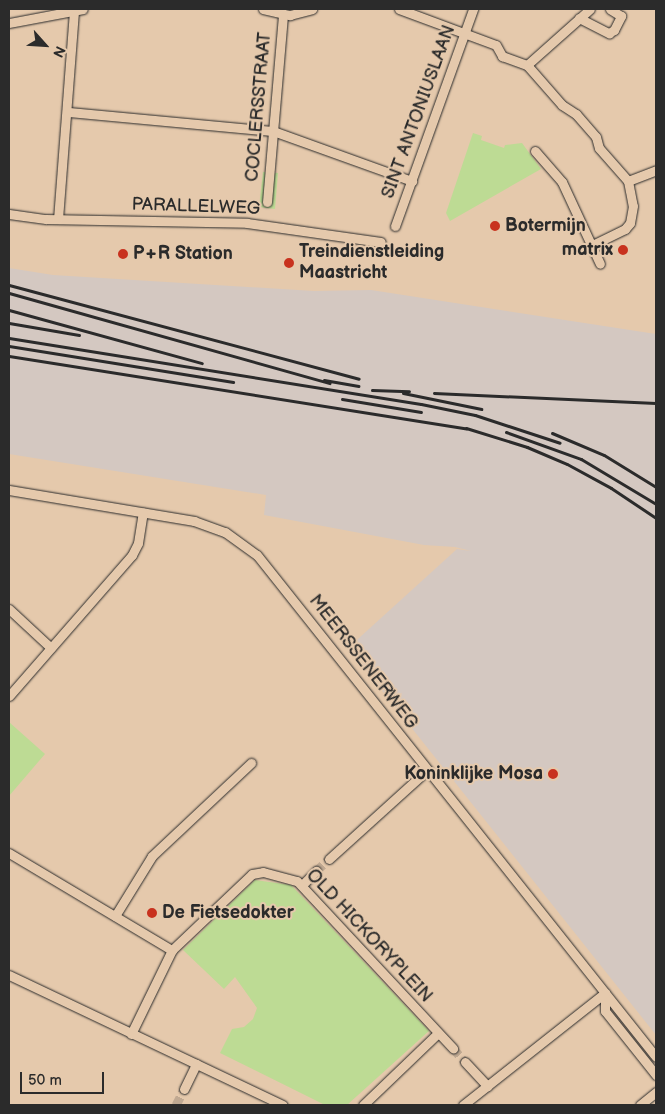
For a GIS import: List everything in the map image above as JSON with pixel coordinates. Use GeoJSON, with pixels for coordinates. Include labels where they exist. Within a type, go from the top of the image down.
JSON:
{"type":"FeatureCollection","features":[{"type":"Feature","properties":{"kind":"street"},"geometry":{"type":"LineString","coordinates":[[9,23],[77,9],[58,219]]}},
{"type":"Feature","properties":{"kind":"street"},"geometry":{"type":"LineString","coordinates":[[263,9],[283,15],[312,9]]}},
{"type":"Feature","properties":{"kind":"street"},"geometry":{"type":"LineString","coordinates":[[399,9],[496,45],[502,56],[526,65],[562,105],[576,114],[596,137],[599,148],[628,181],[633,206],[630,223],[625,229],[592,245]]}},
{"type":"Feature","properties":{"kind":"street","name":"SINT ANTONIUSLAAN"},"geometry":{"type":"LineString","coordinates":[[395,226],[474,9]]}},
{"type":"Feature","properties":{"kind":"street"},"geometry":{"type":"LineString","coordinates":[[526,65],[590,9]]}},
{"type":"Feature","properties":{"kind":"street"},"geometry":{"type":"LineString","coordinates":[[579,18],[608,33],[614,30],[621,16],[610,9]]}},
{"type":"Feature","properties":{"kind":"street","name":"COCLERSSTRAAT"},"geometry":{"type":"LineString","coordinates":[[266,202],[283,15]]}},
{"type":"Feature","properties":{"kind":"street"},"geometry":{"type":"LineString","coordinates":[[68,112],[273,130],[412,180]]}},
{"type":"Feature","properties":{"kind":"street"},"geometry":{"type":"LineString","coordinates":[[535,151],[562,182],[600,264]]}},
{"type":"Feature","properties":{"kind":"street"},"geometry":{"type":"LineString","coordinates":[[628,181],[656,170]]}},
{"type":"Feature","properties":{"kind":"street","name":"PARALLELWEG"},"geometry":{"type":"LineString","coordinates":[[9,214],[58,219],[247,223],[381,242]]}},
{"type":"Feature","properties":{"kind":"street","name":"MEERSSENERWEG"},"geometry":{"type":"LineString","coordinates":[[9,490],[143,512],[207,525],[235,537],[257,555],[656,1057]]}},
{"type":"Feature","properties":{"kind":"street"},"geometry":{"type":"LineString","coordinates":[[9,696],[132,555],[138,543],[143,512]]}},
{"type":"Feature","properties":{"kind":"street"},"geometry":{"type":"LineString","coordinates":[[9,609],[51,648]]}},
{"type":"Feature","properties":{"kind":"street"},"geometry":{"type":"LineString","coordinates":[[115,916],[152,856],[251,763]]}},
{"type":"Feature","properties":{"kind":"street"},"geometry":{"type":"LineString","coordinates":[[329,859],[427,770]]}},
{"type":"Feature","properties":{"kind":"street"},"geometry":{"type":"LineString","coordinates":[[9,852],[172,950]]}},
{"type":"Feature","properties":{"kind":"street"},"geometry":{"type":"LineString","coordinates":[[302,885],[316,871]]}},
{"type":"Feature","properties":{"kind":"street","name":"OLD HICKORYPLEIN"},"geometry":{"type":"LineString","coordinates":[[131,1034],[172,950],[252,874],[263,872],[292,878],[302,885],[453,1048]]}},
{"type":"Feature","properties":{"kind":"street"},"geometry":{"type":"LineString","coordinates":[[9,974],[131,1034],[283,1105]]}},
{"type":"Feature","properties":{"kind":"street"},"geometry":{"type":"LineString","coordinates":[[464,1105],[605,993]]}},
{"type":"Feature","properties":{"kind":"street","name":"MEERSSENERWEG"},"geometry":{"type":"LineString","coordinates":[[605,993],[605,1011],[656,1075]]}},
{"type":"Feature","properties":{"kind":"street"},"geometry":{"type":"LineString","coordinates":[[364,1105],[438,1033]]}},
{"type":"Feature","properties":{"kind":"street"},"geometry":{"type":"LineString","coordinates":[[465,1062],[487,1086]]}},
{"type":"Feature","properties":{"kind":"street"},"geometry":{"type":"LineString","coordinates":[[184,1089],[196,1064]]}},
{"type":"Feature","properties":{"kind":"street"},"geometry":{"type":"LineString","coordinates":[[640,1105],[656,1092]]}},
{"type":"Feature","properties":{"kind":"shaded area"},"geometry":{"type":"Polygon","coordinates":[[[9,268],[53,275],[314,291],[371,290],[656,334],[656,1035],[348,648],[457,549],[471,551],[455,547],[424,545],[264,515],[266,495],[9,454],[9,268]]]}},
{"type":"Feature","properties":{"kind":"green space"},"geometry":{"type":"Polygon","coordinates":[[[473,133],[482,136],[481,140],[504,148],[505,145],[522,143],[541,169],[450,221],[446,213],[473,133]]]}},
{"type":"Feature","properties":{"kind":"green space"},"geometry":{"type":"Polygon","coordinates":[[[263,172],[278,173],[275,209],[259,207],[263,172]]]}},
{"type":"Feature","properties":{"kind":"green space"},"geometry":{"type":"Polygon","coordinates":[[[9,722],[45,754],[9,796],[9,722]]]}},
{"type":"Feature","properties":{"kind":"green space"},"geometry":{"type":"Polygon","coordinates":[[[255,880],[291,885],[429,1031],[347,1105],[325,1105],[220,1053],[232,1029],[244,1027],[253,1019],[257,1008],[235,977],[224,989],[183,950],[255,880]]]}},
{"type":"Feature","properties":{"kind":"tunnel"},"geometry":{"type":"LineString","coordinates":[[316,871],[329,859]]}},
{"type":"Feature","properties":{"kind":"tunnel"},"geometry":{"type":"LineString","coordinates":[[453,1048],[465,1062]]}},
{"type":"Feature","properties":{"kind":"tunnel"},"geometry":{"type":"LineString","coordinates":[[176,1105],[184,1089]]}},
{"type":"Feature","properties":{"kind":"railway"},"geometry":{"type":"LineString","coordinates":[[9,285],[359,379]]}},
{"type":"Feature","properties":{"kind":"railway"},"geometry":{"type":"LineString","coordinates":[[9,293],[330,383]]}},
{"type":"Feature","properties":{"kind":"railway"},"geometry":{"type":"LineString","coordinates":[[9,310],[202,363]]}},
{"type":"Feature","properties":{"kind":"railway"},"geometry":{"type":"LineString","coordinates":[[9,323],[79,335]]}},
{"type":"Feature","properties":{"kind":"railway"},"geometry":{"type":"LineString","coordinates":[[9,338],[421,404],[475,415],[560,443]]}},
{"type":"Feature","properties":{"kind":"railway"},"geometry":{"type":"LineString","coordinates":[[9,346],[233,382]]}},
{"type":"Feature","properties":{"kind":"railway"},"geometry":{"type":"LineString","coordinates":[[9,356],[466,428],[527,447],[567,464],[611,488],[656,518]]}},
{"type":"Feature","properties":{"kind":"railway"},"geometry":{"type":"LineString","coordinates":[[324,380],[358,386]]}},
{"type":"Feature","properties":{"kind":"railway"},"geometry":{"type":"LineString","coordinates":[[372,390],[409,391]]}},
{"type":"Feature","properties":{"kind":"railway"},"geometry":{"type":"LineString","coordinates":[[403,393],[481,409]]}},
{"type":"Feature","properties":{"kind":"railway"},"geometry":{"type":"LineString","coordinates":[[434,393],[656,403]]}},
{"type":"Feature","properties":{"kind":"railway"},"geometry":{"type":"LineString","coordinates":[[342,399],[421,412]]}},
{"type":"Feature","properties":{"kind":"railway"},"geometry":{"type":"LineString","coordinates":[[506,432],[581,459],[656,504]]}},
{"type":"Feature","properties":{"kind":"railway"},"geometry":{"type":"LineString","coordinates":[[552,433],[604,455],[656,487]]}},
{"type":"Feature","properties":{"kind":"place","name":"Botermijn"},"geometry":{"type":"Point","coordinates":[495,226]}},
{"type":"Feature","properties":{"kind":"place","name":"matrix"},"geometry":{"type":"Point","coordinates":[623,250]}},
{"type":"Feature","properties":{"kind":"place","name":"P+R Station"},"geometry":{"type":"Point","coordinates":[123,254]}},
{"type":"Feature","properties":{"kind":"place","name":"Treindienstleiding Maastricht"},"geometry":{"type":"Point","coordinates":[289,263]}},
{"type":"Feature","properties":{"kind":"place","name":"Koninklijke Mosa"},"geometry":{"type":"Point","coordinates":[553,774]}},
{"type":"Feature","properties":{"kind":"place","name":"De Fietsedokter"},"geometry":{"type":"Point","coordinates":[152,913]}}]}
